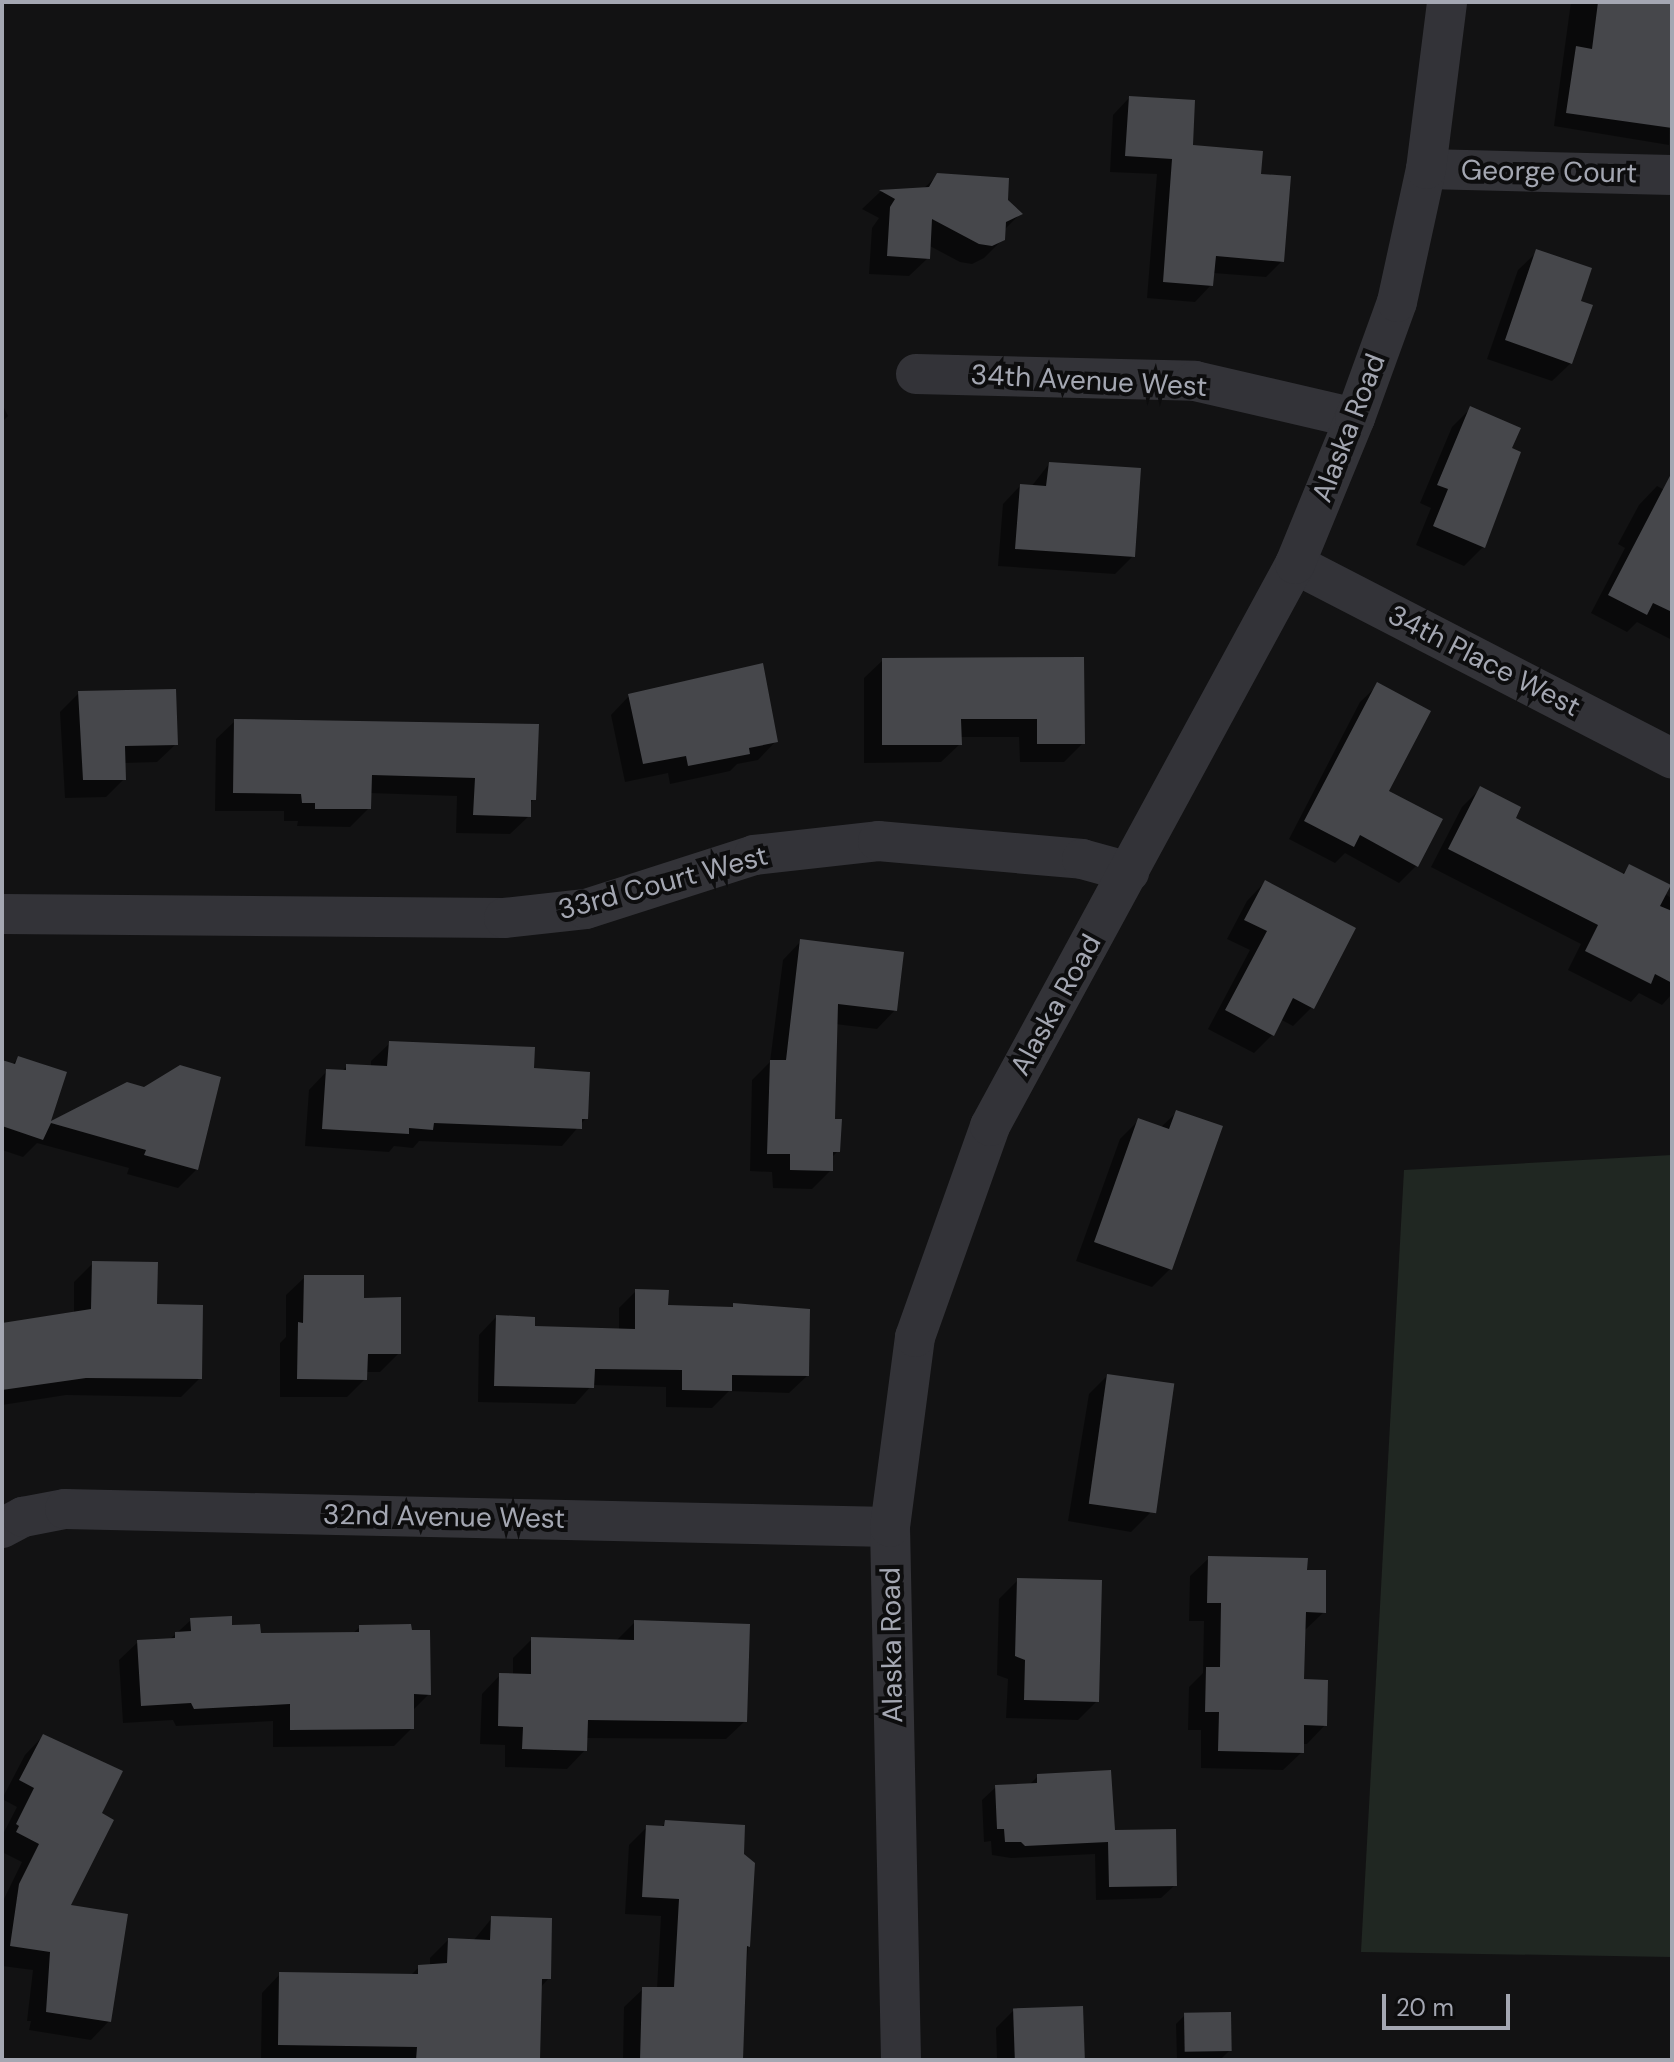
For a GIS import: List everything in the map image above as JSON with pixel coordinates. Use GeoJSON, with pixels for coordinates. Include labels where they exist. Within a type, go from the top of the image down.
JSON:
{"type":"FeatureCollection","features":[{"type":"Feature","properties":{"kind":"street","name":"Alaska Road"},"geometry":{"type":"LineString","coordinates":[[901,2060],[890,1527],[915,1337],[990,1126],[1295,564],[1355,418],[1397,302],[1426,169],[1447,2]]}},
{"type":"Feature","properties":{"kind":"street","name":"George Court"},"geometry":{"type":"LineString","coordinates":[[1426,169],[1672,175]]}},
{"type":"Feature","properties":{"kind":"street","name":"34th Avenue West"},"geometry":{"type":"LineString","coordinates":[[916,374],[1195,381],[1355,418]]}},
{"type":"Feature","properties":{"kind":"street","name":"34th Place West"},"geometry":{"type":"LineString","coordinates":[[1295,564],[1672,759]]}},
{"type":"Feature","properties":{"kind":"street","name":"33rd Court West"},"geometry":{"type":"LineString","coordinates":[[2,914],[504,918],[586,909],[754,855],[878,841],[1082,859],[1129,872]]}},
{"type":"Feature","properties":{"kind":"street","name":"32nd Avenue West"},"geometry":{"type":"LineString","coordinates":[[2,1528],[23,1517],[65,1509],[890,1527]]}},
{"type":"Feature","properties":{"kind":"shaded area"},"geometry":{"type":"Polygon","coordinates":[[[1672,1155],[1672,1957],[1361,1952],[1404,1170],[1672,1155]]]}},
{"type":"Feature","properties":{"kind":"building"},"geometry":{"type":"Polygon","coordinates":[[[1598,2],[1672,2],[1672,128],[1566,113],[1576,46],[1592,49],[1598,2]]]}},
{"type":"Feature","properties":{"kind":"building"},"geometry":{"type":"Polygon","coordinates":[[[1129,96],[1195,100],[1193,145],[1263,151],[1261,174],[1291,176],[1284,262],[1216,256],[1213,286],[1163,282],[1172,159],[1125,156],[1129,96]]]}},
{"type":"Feature","properties":{"kind":"building"},"geometry":{"type":"Polygon","coordinates":[[[937,173],[1009,178],[1008,200],[1023,214],[1006,222],[1005,240],[992,246],[979,244],[932,219],[930,259],[887,256],[890,207],[895,199],[879,190],[929,187],[937,173]]]}},
{"type":"Feature","properties":{"kind":"building"},"geometry":{"type":"Polygon","coordinates":[[[1536,249],[1592,268],[1581,301],[1593,305],[1572,364],[1505,340],[1536,249]]]}},
{"type":"Feature","properties":{"kind":"building"},"geometry":{"type":"Polygon","coordinates":[[[1470,406],[1521,428],[1512,448],[1521,452],[1485,548],[1433,526],[1448,489],[1437,485],[1470,406]]]}},
{"type":"Feature","properties":{"kind":"building"},"geometry":{"type":"Polygon","coordinates":[[[1049,462],[1141,468],[1135,557],[1015,549],[1020,484],[1046,486],[1049,462]]]}},
{"type":"Feature","properties":{"kind":"building"},"geometry":{"type":"Polygon","coordinates":[[[1672,472],[1672,612],[1653,603],[1647,615],[1608,595],[1672,472]]]}},
{"type":"Feature","properties":{"kind":"building"},"geometry":{"type":"Polygon","coordinates":[[[1084,657],[1085,744],[1037,744],[1037,719],[961,719],[962,745],[882,745],[882,658],[1084,657]]]}},
{"type":"Feature","properties":{"kind":"building"},"geometry":{"type":"Polygon","coordinates":[[[763,663],[778,742],[749,748],[750,754],[688,766],[686,756],[643,764],[628,694],[763,663]]]}},
{"type":"Feature","properties":{"kind":"building"},"geometry":{"type":"Polygon","coordinates":[[[1377,682],[1431,711],[1389,791],[1443,819],[1418,867],[1360,835],[1354,847],[1304,821],[1377,682]]]}},
{"type":"Feature","properties":{"kind":"building"},"geometry":{"type":"Polygon","coordinates":[[[176,689],[178,745],[125,746],[126,780],[83,780],[78,691],[176,689]]]}},
{"type":"Feature","properties":{"kind":"building"},"geometry":{"type":"Polygon","coordinates":[[[234,719],[539,724],[536,800],[531,800],[531,817],[473,815],[475,778],[372,775],[371,809],[315,809],[315,803],[302,803],[301,794],[233,793],[234,719]]]}},
{"type":"Feature","properties":{"kind":"building"},"geometry":{"type":"Polygon","coordinates":[[[1480,786],[1521,807],[1516,818],[1624,874],[1629,864],[1671,885],[1660,906],[1672,911],[1672,983],[1655,974],[1651,984],[1585,951],[1598,925],[1448,849],[1480,786]]]}},
{"type":"Feature","properties":{"kind":"building"},"geometry":{"type":"Polygon","coordinates":[[[1265,880],[1356,928],[1314,1009],[1293,998],[1274,1036],[1225,1010],[1267,931],[1244,920],[1265,880]]]}},
{"type":"Feature","properties":{"kind":"building"},"geometry":{"type":"Polygon","coordinates":[[[800,939],[904,952],[897,1011],[838,1004],[835,1119],[842,1119],[840,1152],[833,1152],[833,1171],[790,1170],[790,1154],[767,1154],[770,1060],[786,1060],[800,939]]]}},
{"type":"Feature","properties":{"kind":"building"},"geometry":{"type":"Polygon","coordinates":[[[389,1041],[535,1047],[534,1068],[590,1072],[588,1119],[582,1119],[582,1129],[434,1123],[433,1130],[409,1128],[409,1134],[322,1129],[326,1069],[346,1070],[346,1064],[387,1066],[389,1041]]]}},
{"type":"Feature","properties":{"kind":"building"},"geometry":{"type":"Polygon","coordinates":[[[18,1056],[67,1072],[51,1121],[127,1082],[144,1087],[180,1065],[221,1077],[198,1170],[144,1155],[146,1150],[51,1123],[43,1140],[2,1126],[2,1060],[15,1064],[18,1056]]]}},
{"type":"Feature","properties":{"kind":"building"},"geometry":{"type":"Polygon","coordinates":[[[1176,1110],[1223,1126],[1172,1270],[1094,1242],[1138,1118],[1169,1129],[1176,1110]]]}},
{"type":"Feature","properties":{"kind":"building"},"geometry":{"type":"Polygon","coordinates":[[[92,1261],[158,1262],[157,1304],[203,1305],[202,1379],[86,1378],[2,1390],[2,1323],[91,1309],[92,1261]]]}},
{"type":"Feature","properties":{"kind":"building"},"geometry":{"type":"Polygon","coordinates":[[[304,1275],[364,1275],[364,1298],[401,1297],[401,1354],[368,1354],[367,1380],[297,1379],[298,1322],[303,1323],[304,1275]]]}},
{"type":"Feature","properties":{"kind":"building"},"geometry":{"type":"Polygon","coordinates":[[[635,1289],[669,1290],[668,1305],[733,1307],[733,1303],[810,1309],[809,1376],[732,1375],[732,1391],[682,1390],[682,1370],[595,1369],[594,1388],[494,1386],[496,1315],[535,1317],[535,1326],[635,1329],[635,1289]]]}},
{"type":"Feature","properties":{"kind":"building"},"geometry":{"type":"Polygon","coordinates":[[[1107,1374],[1174,1383],[1156,1513],[1089,1504],[1107,1374]]]}},
{"type":"Feature","properties":{"kind":"building"},"geometry":{"type":"Polygon","coordinates":[[[1208,1556],[1308,1558],[1307,1570],[1326,1570],[1326,1613],[1306,1612],[1304,1679],[1328,1680],[1327,1726],[1304,1725],[1304,1753],[1218,1751],[1219,1712],[1205,1712],[1206,1667],[1220,1667],[1221,1603],[1207,1603],[1208,1556]]]}},
{"type":"Feature","properties":{"kind":"building"},"geometry":{"type":"Polygon","coordinates":[[[1017,1578],[1102,1580],[1099,1702],[1024,1700],[1025,1660],[1015,1656],[1017,1578]]]}},
{"type":"Feature","properties":{"kind":"building"},"geometry":{"type":"Polygon","coordinates":[[[232,1616],[232,1625],[260,1624],[261,1633],[359,1632],[359,1625],[411,1624],[412,1630],[430,1630],[431,1695],[414,1694],[414,1729],[290,1730],[290,1704],[194,1709],[191,1703],[141,1706],[137,1640],[175,1638],[175,1632],[191,1631],[190,1618],[232,1616]]]}},
{"type":"Feature","properties":{"kind":"building"},"geometry":{"type":"Polygon","coordinates":[[[634,1620],[750,1624],[747,1722],[588,1720],[587,1751],[522,1749],[523,1727],[498,1726],[499,1673],[531,1674],[531,1637],[634,1640],[634,1620]]]}},
{"type":"Feature","properties":{"kind":"building"},"geometry":{"type":"Polygon","coordinates":[[[43,1734],[123,1771],[102,1813],[114,1820],[71,1905],[128,1914],[111,2022],[46,2012],[50,1952],[10,1946],[19,1884],[39,1844],[16,1832],[19,1826],[16,1824],[34,1788],[19,1780],[43,1734]]]}},
{"type":"Feature","properties":{"kind":"building"},"geometry":{"type":"Polygon","coordinates":[[[1111,1770],[1115,1830],[1176,1829],[1177,1886],[1109,1887],[1108,1842],[1025,1846],[1021,1842],[1005,1842],[1004,1829],[997,1829],[995,1785],[1037,1783],[1037,1774],[1111,1770]]]}},
{"type":"Feature","properties":{"kind":"building"},"geometry":{"type":"Polygon","coordinates":[[[665,1820],[745,1825],[744,1854],[755,1863],[750,1947],[747,1946],[743,2060],[640,2060],[642,1987],[674,1987],[679,1899],[642,1897],[646,1825],[664,1826],[665,1820]]]}},
{"type":"Feature","properties":{"kind":"building"},"geometry":{"type":"Polygon","coordinates":[[[491,1916],[552,1918],[551,1979],[542,1979],[540,2060],[416,2060],[417,2047],[278,2045],[279,1972],[418,1974],[418,1965],[447,1963],[448,1938],[490,1940],[491,1916]]]}},
{"type":"Feature","properties":{"kind":"building"},"geometry":{"type":"Polygon","coordinates":[[[1083,2006],[1085,2060],[1015,2060],[1013,2008],[1083,2006]]]}},
{"type":"Feature","properties":{"kind":"building"},"geometry":{"type":"Polygon","coordinates":[[[1231,2012],[1232,2051],[1185,2052],[1184,2013],[1231,2012]]]}}]}
